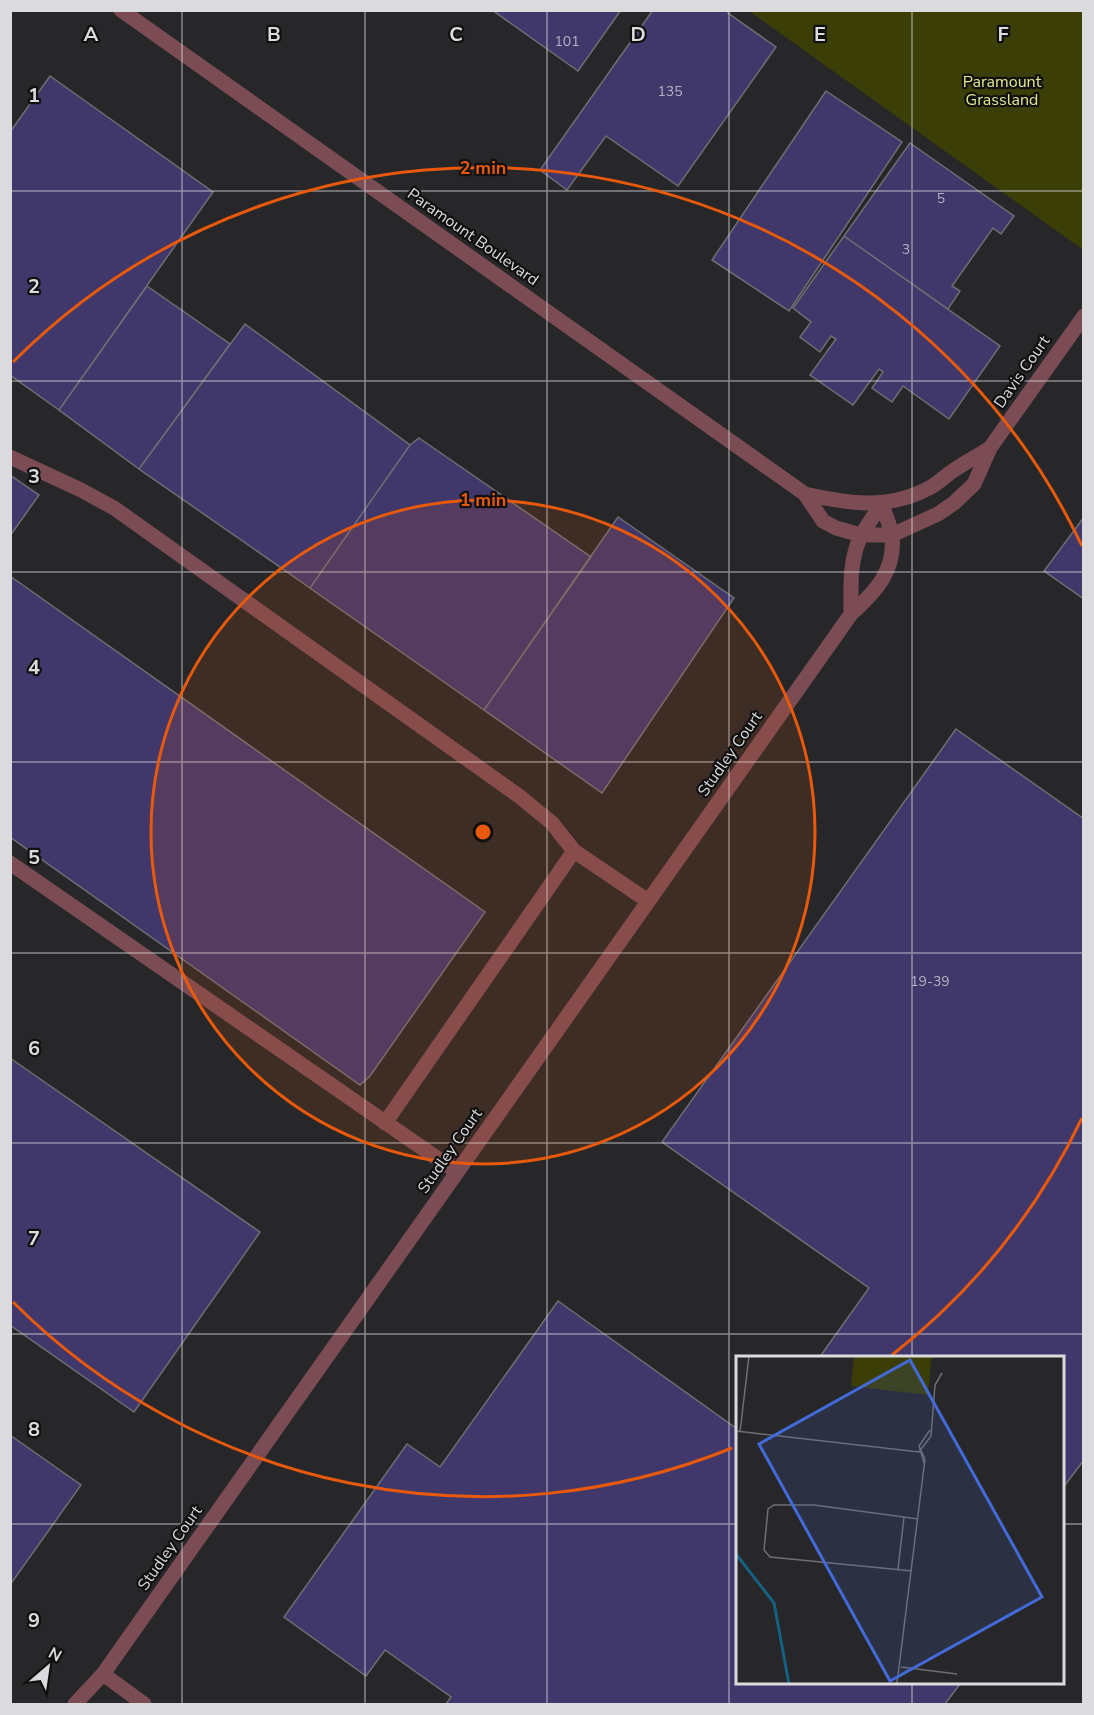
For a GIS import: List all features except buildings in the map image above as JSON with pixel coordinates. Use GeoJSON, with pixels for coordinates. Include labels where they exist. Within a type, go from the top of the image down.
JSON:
{"type":"FeatureCollection","features":[{"type":"Feature","properties":{"kind":"street","name":"Paramount Boulevard"},"geometry":{"type":"LineString","coordinates":[[121,10],[805,494],[823,521],[836,528],[877,536]]}},
{"type":"Feature","properties":{"kind":"street","name":"Davis Court"},"geometry":{"type":"LineString","coordinates":[[877,536],[922,522],[954,502],[974,484],[990,448],[1083,316]]}},
{"type":"Feature","properties":{"kind":"street","name":"Davis Court"},"geometry":{"type":"LineString","coordinates":[[882,504],[906,498],[932,487],[990,448]]}},
{"type":"Feature","properties":{"kind":"street"},"geometry":{"type":"LineString","coordinates":[[10,457],[114,508],[519,796],[552,823],[574,851],[648,901]]}},
{"type":"Feature","properties":{"kind":"street","name":"Paramount Boulevard"},"geometry":{"type":"LineString","coordinates":[[805,494],[858,504],[882,504]]}},
{"type":"Feature","properties":{"kind":"street","name":"Studley Court"},"geometry":{"type":"LineString","coordinates":[[75,1704],[102,1674],[851,614],[874,593],[886,576],[891,558],[877,536],[882,504]]}},
{"type":"Feature","properties":{"kind":"street"},"geometry":{"type":"LineString","coordinates":[[851,614],[851,574],[855,554],[877,536],[882,504]]}},
{"type":"Feature","properties":{"kind":"street"},"geometry":{"type":"LineString","coordinates":[[385,1123],[574,851]]}},
{"type":"Feature","properties":{"kind":"street"},"geometry":{"type":"LineString","coordinates":[[10,863],[457,1172]]}},
{"type":"Feature","properties":{"kind":"street"},"geometry":{"type":"LineString","coordinates":[[102,1674],[144,1704]]}},
{"type":"Feature","properties":{"kind":"green space","name":"Paramount Grassland"},"geometry":{"type":"Polygon","coordinates":[[[749,11],[1083,11],[1082,249],[749,11]]]}}]}
